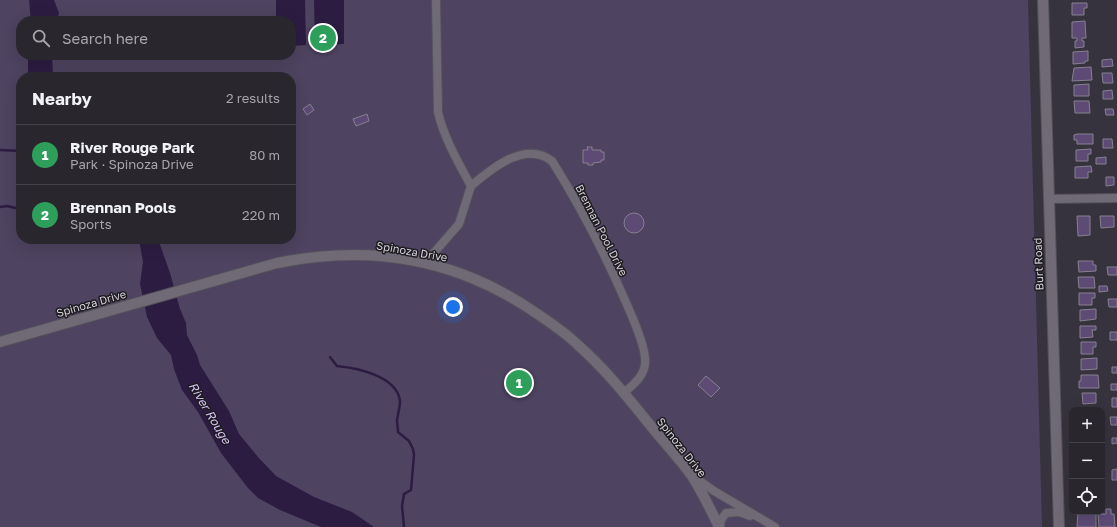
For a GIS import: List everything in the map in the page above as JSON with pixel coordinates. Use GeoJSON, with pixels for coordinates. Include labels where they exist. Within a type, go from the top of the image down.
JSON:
{"type":"FeatureCollection","features":[{"type":"Feature","properties":{"kind":"street"},"geometry":{"type":"LineString","coordinates":[[425,263],[459,224],[471,186],[441,126],[438,112],[436,0]]}},
{"type":"Feature","properties":{"kind":"street","name":"Burt Road"},"geometry":{"type":"LineString","coordinates":[[1043,0],[1059,527]]}},
{"type":"Feature","properties":{"kind":"street","name":"Brennan Pool Drive"},"geometry":{"type":"LineString","coordinates":[[471,186],[491,169],[518,155],[537,153],[552,161],[588,222],[619,286],[639,334],[645,358],[645,366],[642,375],[624,393]]}},
{"type":"Feature","properties":{"kind":"street"},"geometry":{"type":"LineString","coordinates":[[1048,199],[1117,198]]}},
{"type":"Feature","properties":{"kind":"street","name":"Spinoza Drive"},"geometry":{"type":"LineString","coordinates":[[0,342],[277,263],[329,255],[376,255],[425,263],[454,271],[482,282],[523,304],[562,331],[580,346],[624,393],[690,474],[719,527]]}},
{"type":"Feature","properties":{"kind":"street"},"geometry":{"type":"LineString","coordinates":[[690,474],[714,491],[772,525]]}},
{"type":"Feature","properties":{"kind":"street"},"geometry":{"type":"LineString","coordinates":[[719,527],[723,516],[726,513],[732,512],[739,512],[772,525]]}},
{"type":"Feature","properties":{"kind":"shaded area"},"geometry":{"type":"Polygon","coordinates":[[[0,0],[1028,0],[1042,527],[0,527],[0,0]]]}},
{"type":"Feature","properties":{"kind":"water"},"geometry":{"type":"Polygon","coordinates":[[[29,0],[54,0],[59,13],[58,16],[31,16],[29,0]]]}},
{"type":"Feature","properties":{"kind":"water"},"geometry":{"type":"Polygon","coordinates":[[[276,0],[305,0],[306,45],[296,46],[296,16],[276,16],[276,0]]]}},
{"type":"Feature","properties":{"kind":"water"},"geometry":{"type":"Polygon","coordinates":[[[314,0],[344,0],[344,44],[315,45],[314,0]]]}},
{"type":"Feature","properties":{"kind":"water"},"geometry":{"type":"Polygon","coordinates":[[[28,60],[52,60],[53,72],[28,72],[28,60]]]}},
{"type":"Feature","properties":{"kind":"water","name":"River Rouge"},"geometry":{"type":"Polygon","coordinates":[[[160,244],[180,309],[186,323],[187,335],[197,355],[200,365],[229,411],[239,434],[258,457],[276,476],[314,497],[352,512],[374,527],[321,527],[280,510],[258,498],[248,488],[221,453],[198,412],[182,390],[174,369],[171,355],[157,338],[147,317],[140,284],[143,262],[140,245],[160,244]]]}},
{"type":"Feature","properties":{"kind":"building"},"geometry":{"type":"Polygon","coordinates":[[[1072,3],[1087,3],[1087,8],[1084,8],[1084,15],[1072,15],[1072,3]]]}},
{"type":"Feature","properties":{"kind":"building"},"geometry":{"type":"Polygon","coordinates":[[[1085,21],[1086,38],[1082,38],[1082,41],[1084,41],[1084,47],[1075,48],[1075,41],[1077,41],[1077,38],[1072,38],[1072,22],[1085,21]]]}},
{"type":"Feature","properties":{"kind":"building"},"geometry":{"type":"Polygon","coordinates":[[[1088,51],[1088,61],[1085,61],[1085,63],[1073,64],[1073,52],[1088,51]]]}},
{"type":"Feature","properties":{"kind":"building"},"geometry":{"type":"Polygon","coordinates":[[[1112,59],[1113,66],[1102,67],[1102,60],[1112,59]]]}},
{"type":"Feature","properties":{"kind":"building"},"geometry":{"type":"Polygon","coordinates":[[[1091,67],[1092,80],[1072,81],[1074,68],[1091,67]]]}},
{"type":"Feature","properties":{"kind":"building"},"geometry":{"type":"Polygon","coordinates":[[[1102,73],[1112,73],[1113,83],[1103,83],[1102,73]]]}},
{"type":"Feature","properties":{"kind":"building"},"geometry":{"type":"Polygon","coordinates":[[[1089,84],[1089,96],[1074,96],[1074,85],[1089,84]]]}},
{"type":"Feature","properties":{"kind":"building"},"geometry":{"type":"Polygon","coordinates":[[[1112,90],[1113,99],[1103,99],[1103,91],[1112,90]]]}},
{"type":"Feature","properties":{"kind":"building"},"geometry":{"type":"Polygon","coordinates":[[[1074,101],[1089,101],[1090,113],[1075,113],[1074,101]]]}},
{"type":"Feature","properties":{"kind":"building"},"geometry":{"type":"Polygon","coordinates":[[[310,104],[314,110],[307,115],[303,109],[310,104]]]}},
{"type":"Feature","properties":{"kind":"building"},"geometry":{"type":"Polygon","coordinates":[[[1105,109],[1113,109],[1114,115],[1106,115],[1105,109]]]}},
{"type":"Feature","properties":{"kind":"building"},"geometry":{"type":"Polygon","coordinates":[[[367,114],[369,121],[356,126],[353,119],[367,114]]]}},
{"type":"Feature","properties":{"kind":"building"},"geometry":{"type":"Polygon","coordinates":[[[1093,134],[1093,144],[1077,144],[1077,140],[1074,140],[1074,135],[1093,134]]]}},
{"type":"Feature","properties":{"kind":"building"},"geometry":{"type":"Polygon","coordinates":[[[1103,139],[1112,139],[1113,148],[1103,148],[1103,139]]]}},
{"type":"Feature","properties":{"kind":"building"},"geometry":{"type":"Polygon","coordinates":[[[587,147],[592,147],[592,150],[601,150],[601,152],[604,152],[604,160],[593,163],[593,165],[583,163],[583,150],[588,150],[587,147]]]}},
{"type":"Feature","properties":{"kind":"building"},"geometry":{"type":"Polygon","coordinates":[[[1091,149],[1091,154],[1088,154],[1088,161],[1076,161],[1076,150],[1091,149]]]}},
{"type":"Feature","properties":{"kind":"building"},"geometry":{"type":"Polygon","coordinates":[[[1106,157],[1106,164],[1096,164],[1096,158],[1106,157]]]}},
{"type":"Feature","properties":{"kind":"building"},"geometry":{"type":"Polygon","coordinates":[[[1091,166],[1092,172],[1088,172],[1088,178],[1075,178],[1075,167],[1091,166]]]}},
{"type":"Feature","properties":{"kind":"building"},"geometry":{"type":"Polygon","coordinates":[[[1106,177],[1114,177],[1114,185],[1106,186],[1106,177]]]}},
{"type":"Feature","properties":{"kind":"building"},"geometry":{"type":"Polygon","coordinates":[[[634,213],[641,216],[644,223],[641,230],[634,233],[627,230],[624,223],[627,216],[634,213]]]}},
{"type":"Feature","properties":{"kind":"building"},"geometry":{"type":"Polygon","coordinates":[[[1077,216],[1090,216],[1090,235],[1078,236],[1077,216]]]}},
{"type":"Feature","properties":{"kind":"building"},"geometry":{"type":"Polygon","coordinates":[[[1100,216],[1114,216],[1114,227],[1101,228],[1100,216]]]}},
{"type":"Feature","properties":{"kind":"building"},"geometry":{"type":"Polygon","coordinates":[[[1078,261],[1093,261],[1093,265],[1096,265],[1096,271],[1079,272],[1078,261]]]}},
{"type":"Feature","properties":{"kind":"building"},"geometry":{"type":"Polygon","coordinates":[[[1107,267],[1117,267],[1117,275],[1108,275],[1107,267]]]}},
{"type":"Feature","properties":{"kind":"building"},"geometry":{"type":"Polygon","coordinates":[[[1078,277],[1094,277],[1095,288],[1079,288],[1078,277]]]}},
{"type":"Feature","properties":{"kind":"building"},"geometry":{"type":"Polygon","coordinates":[[[1099,286],[1107,286],[1108,291],[1099,292],[1099,286]]]}},
{"type":"Feature","properties":{"kind":"building"},"geometry":{"type":"Polygon","coordinates":[[[1079,293],[1095,293],[1095,298],[1092,298],[1092,305],[1079,305],[1079,293]]]}},
{"type":"Feature","properties":{"kind":"building"},"geometry":{"type":"Polygon","coordinates":[[[1108,299],[1117,299],[1117,307],[1109,307],[1108,299]]]}},
{"type":"Feature","properties":{"kind":"building"},"geometry":{"type":"Polygon","coordinates":[[[1096,309],[1096,319],[1080,321],[1080,310],[1096,309]]]}},
{"type":"Feature","properties":{"kind":"building"},"geometry":{"type":"Polygon","coordinates":[[[1080,326],[1096,326],[1096,330],[1092,330],[1093,337],[1080,338],[1080,326]]]}},
{"type":"Feature","properties":{"kind":"building"},"geometry":{"type":"Polygon","coordinates":[[[1110,332],[1117,332],[1117,340],[1110,340],[1110,332]]]}},
{"type":"Feature","properties":{"kind":"building"},"geometry":{"type":"Polygon","coordinates":[[[1081,342],[1096,342],[1096,347],[1093,347],[1093,354],[1081,354],[1081,342]]]}},
{"type":"Feature","properties":{"kind":"building"},"geometry":{"type":"Polygon","coordinates":[[[1097,358],[1097,369],[1081,370],[1081,359],[1097,358]]]}},
{"type":"Feature","properties":{"kind":"building"},"geometry":{"type":"Polygon","coordinates":[[[1112,367],[1117,367],[1117,373],[1112,373],[1112,367]]]}},
{"type":"Feature","properties":{"kind":"building"},"geometry":{"type":"Polygon","coordinates":[[[1081,375],[1098,375],[1099,388],[1079,388],[1081,375]]]}},
{"type":"Feature","properties":{"kind":"building"},"geometry":{"type":"Polygon","coordinates":[[[706,376],[720,388],[711,397],[698,385],[706,376]]]}},
{"type":"Feature","properties":{"kind":"building"},"geometry":{"type":"Polygon","coordinates":[[[1111,384],[1117,384],[1117,390],[1111,390],[1111,384]]]}},
{"type":"Feature","properties":{"kind":"building"},"geometry":{"type":"Polygon","coordinates":[[[1082,393],[1096,393],[1096,403],[1083,404],[1082,393]]]}},
{"type":"Feature","properties":{"kind":"building"},"geometry":{"type":"Polygon","coordinates":[[[1112,398],[1117,398],[1117,407],[1112,407],[1112,398]]]}},
{"type":"Feature","properties":{"kind":"building"},"geometry":{"type":"Polygon","coordinates":[[[1110,417],[1117,417],[1117,425],[1111,425],[1110,417]]]}},
{"type":"Feature","properties":{"kind":"building"},"geometry":{"type":"Polygon","coordinates":[[[1112,438],[1117,438],[1117,443],[1112,444],[1112,438]]]}},
{"type":"Feature","properties":{"kind":"building"},"geometry":{"type":"Polygon","coordinates":[[[1117,469],[1117,480],[1112,480],[1112,470],[1117,469]]]}},
{"type":"Feature","properties":{"kind":"building"},"geometry":{"type":"Polygon","coordinates":[[[1106,509],[1111,509],[1111,514],[1114,514],[1115,527],[1099,527],[1098,515],[1106,514],[1106,509]]]}},
{"type":"Feature","properties":{"kind":"building"},"geometry":{"type":"Polygon","coordinates":[[[1078,515],[1096,515],[1096,527],[1077,527],[1078,515]]]}},
{"type":"Feature","properties":{"kind":"waterway"},"geometry":{"type":"LineString","coordinates":[[0,150],[16,151]]}},
{"type":"Feature","properties":{"kind":"waterway"},"geometry":{"type":"LineString","coordinates":[[0,207],[7,206],[16,208]]}},
{"type":"Feature","properties":{"kind":"waterway"},"geometry":{"type":"LineString","coordinates":[[330,357],[337,366],[365,371],[384,379],[392,385],[397,392],[400,401],[397,420],[398,432],[409,441],[414,455],[411,490],[404,494],[402,506],[404,527]]}},
{"type":"Feature","properties":{"kind":"place","name":"Brennan Pools"},"geometry":{"type":"Point","coordinates":[323,38]}},
{"type":"Feature","properties":{"kind":"place","name":"River Rouge Park"},"geometry":{"type":"Point","coordinates":[519,383]}}]}
